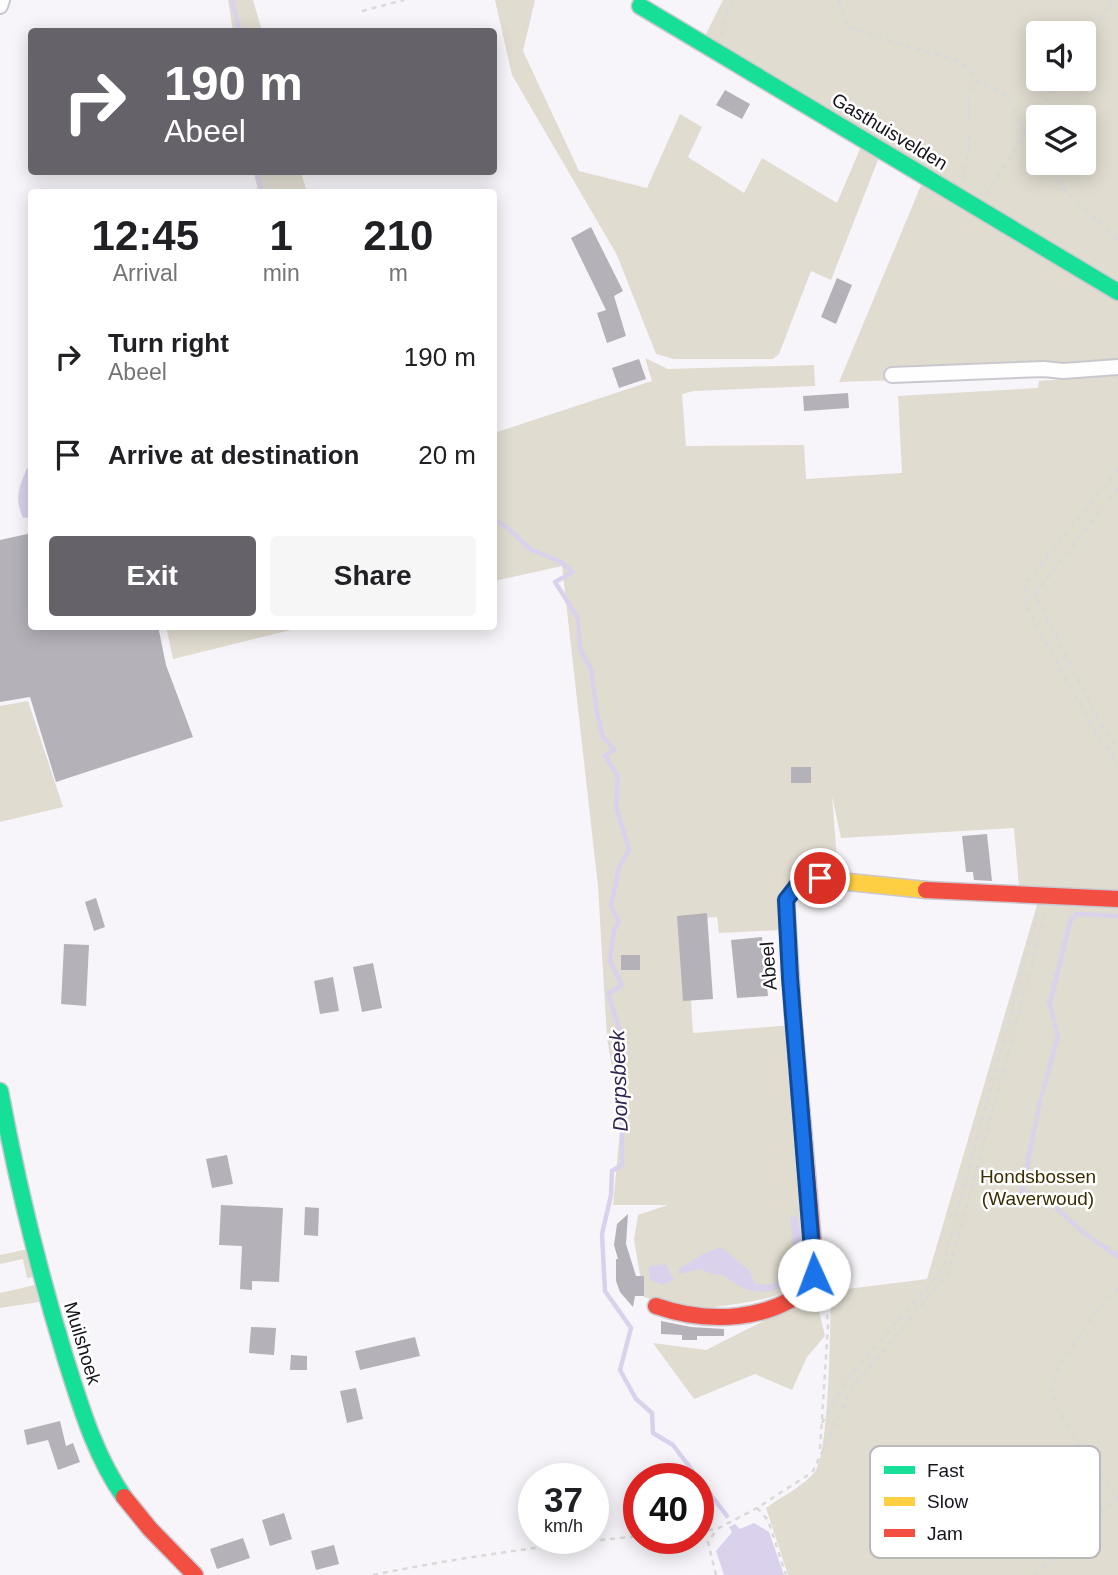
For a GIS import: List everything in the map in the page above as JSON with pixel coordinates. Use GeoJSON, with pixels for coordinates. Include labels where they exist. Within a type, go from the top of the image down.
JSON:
{"type":"FeatureCollection","features":[{"type":"Feature","properties":{"kind":"street"},"geometry":{"type":"LineString","coordinates":[[0,6],[2,0]]}},
{"type":"Feature","properties":{"kind":"street","name":"Gasthuisvelden"},"geometry":{"type":"LineString","coordinates":[[640,6],[1118,292]]}},
{"type":"Feature","properties":{"kind":"street"},"geometry":{"type":"LineString","coordinates":[[892,375],[1118,367]]}},
{"type":"Feature","properties":{"kind":"street","name":"Abeel"},"geometry":{"type":"LineString","coordinates":[[812,1285],[814,1256],[790,978],[786,900],[800,882],[820,878],[916,890],[1118,899]]}},
{"type":"Feature","properties":{"kind":"street","name":"Muilshoek"},"geometry":{"type":"LineString","coordinates":[[0,1091],[11,1153],[41,1276],[95,1445],[113,1480],[138,1514],[195,1575]]}},
{"type":"Feature","properties":{"kind":"street"},"geometry":{"type":"LineString","coordinates":[[656,1306],[670,1313],[734,1317],[788,1302],[812,1285]]}},
{"type":"Feature","properties":{"kind":"path"},"geometry":{"type":"LineString","coordinates":[[362,11],[404,0]]}},
{"type":"Feature","properties":{"kind":"path"},"geometry":{"type":"LineString","coordinates":[[721,35],[732,0]]}},
{"type":"Feature","properties":{"kind":"path"},"geometry":{"type":"LineString","coordinates":[[839,0],[848,28],[961,62],[977,80],[1008,96],[1025,133]]}},
{"type":"Feature","properties":{"kind":"path"},"geometry":{"type":"LineString","coordinates":[[1096,27],[1114,0]]}},
{"type":"Feature","properties":{"kind":"path"},"geometry":{"type":"LineString","coordinates":[[963,180],[969,149],[968,93],[977,80]]}},
{"type":"Feature","properties":{"kind":"path"},"geometry":{"type":"LineString","coordinates":[[986,194],[1053,91]]}},
{"type":"Feature","properties":{"kind":"path"},"geometry":{"type":"LineString","coordinates":[[1054,175],[1066,192],[1118,239]]}},
{"type":"Feature","properties":{"kind":"path"},"geometry":{"type":"LineString","coordinates":[[1118,470],[1026,584],[1026,606],[1093,729],[1118,764]]}},
{"type":"Feature","properties":{"kind":"path"},"geometry":{"type":"LineString","coordinates":[[1118,488],[1035,594],[1101,725],[1118,749]]}},
{"type":"Feature","properties":{"kind":"path"},"geometry":{"type":"LineString","coordinates":[[822,1423],[847,1379],[942,1270],[1047,896]]}},
{"type":"Feature","properties":{"kind":"path"},"geometry":{"type":"LineString","coordinates":[[714,1529],[757,1508],[808,1475],[852,1389],[948,1273],[1047,896]]}},
{"type":"Feature","properties":{"kind":"path"},"geometry":{"type":"LineString","coordinates":[[1073,897],[1047,1003],[1057,1029],[1018,1186],[1062,1211],[1096,1240],[1118,1252]]}},
{"type":"Feature","properties":{"kind":"path"},"geometry":{"type":"LineString","coordinates":[[1069,916],[1118,918]]}},
{"type":"Feature","properties":{"kind":"path"},"geometry":{"type":"LineString","coordinates":[[812,1285],[823,1300],[828,1326],[820,1453]]}},
{"type":"Feature","properties":{"kind":"path"},"geometry":{"type":"LineString","coordinates":[[1081,1446],[1058,1409],[1052,1390],[1059,1364],[1107,1298],[1118,1288]]}},
{"type":"Feature","properties":{"kind":"path"},"geometry":{"type":"LineString","coordinates":[[1100,1474],[1118,1496],[1100,1513]]}},
{"type":"Feature","properties":{"kind":"path"},"geometry":{"type":"LineString","coordinates":[[757,1508],[768,1520],[786,1575]]}},
{"type":"Feature","properties":{"kind":"path"},"geometry":{"type":"LineString","coordinates":[[716,1575],[708,1542],[717,1529]]}},
{"type":"Feature","properties":{"kind":"path"},"geometry":{"type":"LineString","coordinates":[[373,1575],[454,1559],[623,1538]]}},
{"type":"Feature","properties":{"kind":"path"},"geometry":{"type":"LineString","coordinates":[[1035,1575],[1053,1558]]}},
{"type":"Feature","properties":{"kind":"green space"},"geometry":{"type":"Polygon","coordinates":[[[228,0],[253,0],[261,28],[233,28],[228,0]]]}},
{"type":"Feature","properties":{"kind":"green space"},"geometry":{"type":"Polygon","coordinates":[[[495,0],[535,0],[523,51],[579,171],[647,188],[680,114],[702,127],[688,157],[744,193],[762,158],[837,203],[863,142],[878,160],[831,280],[811,271],[779,354],[773,359],[674,359],[656,354],[617,255],[512,75],[495,0]]]}},
{"type":"Feature","properties":{"kind":"green space"},"geometry":{"type":"Polygon","coordinates":[[[723,0],[1118,0],[1118,282],[705,36],[723,0]]]}},
{"type":"Feature","properties":{"kind":"green space"},"geometry":{"type":"Polygon","coordinates":[[[255,175],[302,175],[306,189],[257,189],[255,175]]]}},
{"type":"Feature","properties":{"kind":"green space"},"geometry":{"type":"Polygon","coordinates":[[[922,183],[1118,298],[1118,360],[1066,364],[1015,376],[839,382],[922,183]]]}},
{"type":"Feature","properties":{"kind":"green space"},"geometry":{"type":"Polygon","coordinates":[[[645,358],[668,369],[814,365],[815,386],[694,391],[682,394],[686,446],[804,445],[806,479],[902,473],[898,396],[1038,388],[1039,381],[1118,375],[1118,891],[1019,887],[1014,828],[841,838],[832,796],[838,872],[808,873],[780,930],[719,933],[717,917],[686,919],[693,1033],[792,1025],[806,1265],[794,1286],[785,1292],[706,1308],[677,1306],[644,1297],[634,1240],[638,1215],[668,1205],[613,1205],[621,1120],[607,1038],[598,886],[562,566],[497,580],[497,432],[652,381],[645,358]]]}},
{"type":"Feature","properties":{"kind":"green space"},"geometry":{"type":"Polygon","coordinates":[[[167,630],[291,630],[173,659],[167,630]]]}},
{"type":"Feature","properties":{"kind":"green space"},"geometry":{"type":"Polygon","coordinates":[[[28,701],[63,807],[0,822],[0,706],[28,701]]]}},
{"type":"Feature","properties":{"kind":"green space","name":"Hondsbossen (Waverwoud)"},"geometry":{"type":"Polygon","coordinates":[[[1039,898],[1118,904],[1118,1575],[788,1575],[766,1508],[809,1478],[819,1462],[826,1416],[831,1291],[927,1279],[1039,898]]]}},
{"type":"Feature","properties":{"kind":"green space"},"geometry":{"type":"Polygon","coordinates":[[[28,1249],[35,1277],[27,1278],[23,1259],[0,1264],[0,1255],[28,1249]]]}},
{"type":"Feature","properties":{"kind":"green space"},"geometry":{"type":"Polygon","coordinates":[[[35,1285],[39,1302],[0,1308],[0,1293],[35,1285]]]}},
{"type":"Feature","properties":{"kind":"green space"},"geometry":{"type":"Polygon","coordinates":[[[815,1295],[825,1336],[807,1357],[792,1390],[755,1374],[694,1399],[653,1343],[706,1350],[815,1295]]]}},
{"type":"Feature","properties":{"kind":"shaded area"},"geometry":{"type":"Polygon","coordinates":[[[28,468],[28,517],[23,518],[19,504],[22,481],[28,468]]]}},
{"type":"Feature","properties":{"kind":"shaded area"},"geometry":{"type":"Polygon","coordinates":[[[797,1216],[802,1241],[798,1269],[785,1285],[776,1290],[753,1291],[740,1287],[728,1278],[701,1269],[679,1274],[679,1269],[705,1253],[721,1247],[750,1271],[754,1283],[768,1284],[778,1281],[790,1264],[790,1217],[797,1216]]]}},
{"type":"Feature","properties":{"kind":"shaded area"},"geometry":{"type":"Polygon","coordinates":[[[666,1264],[674,1280],[663,1285],[650,1280],[650,1266],[666,1264]]]}},
{"type":"Feature","properties":{"kind":"shaded area"},"geometry":{"type":"Polygon","coordinates":[[[754,1523],[769,1532],[784,1575],[724,1575],[716,1551],[732,1532],[729,1527],[735,1524],[740,1529],[754,1523]]]}},
{"type":"Feature","properties":{"kind":"building"},"geometry":{"type":"Polygon","coordinates":[[[725,90],[750,104],[742,119],[716,105],[725,90]]]}},
{"type":"Feature","properties":{"kind":"building"},"geometry":{"type":"Polygon","coordinates":[[[591,227],[623,291],[614,296],[626,336],[607,343],[597,313],[606,310],[571,238],[591,227]]]}},
{"type":"Feature","properties":{"kind":"building"},"geometry":{"type":"Polygon","coordinates":[[[837,278],[852,285],[836,324],[821,317],[837,278]]]}},
{"type":"Feature","properties":{"kind":"building"},"geometry":{"type":"Polygon","coordinates":[[[639,359],[646,379],[619,388],[612,368],[639,359]]]}},
{"type":"Feature","properties":{"kind":"building"},"geometry":{"type":"Polygon","coordinates":[[[848,393],[849,408],[804,411],[803,396],[848,393]]]}},
{"type":"Feature","properties":{"kind":"building"},"geometry":{"type":"Polygon","coordinates":[[[28,534],[28,630],[159,630],[166,665],[193,737],[56,782],[30,697],[0,702],[0,540],[28,534]]]}},
{"type":"Feature","properties":{"kind":"building"},"geometry":{"type":"Polygon","coordinates":[[[791,767],[811,767],[811,783],[791,783],[791,767]]]}},
{"type":"Feature","properties":{"kind":"building"},"geometry":{"type":"Polygon","coordinates":[[[987,834],[992,881],[974,880],[973,872],[966,872],[962,836],[987,834]]]}},
{"type":"Feature","properties":{"kind":"building"},"geometry":{"type":"Polygon","coordinates":[[[96,898],[105,927],[94,931],[85,902],[96,898]]]}},
{"type":"Feature","properties":{"kind":"building"},"geometry":{"type":"Polygon","coordinates":[[[707,913],[713,999],[683,1001],[677,916],[707,913]]]}},
{"type":"Feature","properties":{"kind":"building"},"geometry":{"type":"Polygon","coordinates":[[[762,937],[768,996],[737,998],[731,940],[762,937]]]}},
{"type":"Feature","properties":{"kind":"building"},"geometry":{"type":"Polygon","coordinates":[[[64,944],[89,945],[86,1006],[61,1004],[64,944]]]}},
{"type":"Feature","properties":{"kind":"building"},"geometry":{"type":"Polygon","coordinates":[[[621,955],[640,955],[640,970],[621,970],[621,955]]]}},
{"type":"Feature","properties":{"kind":"building"},"geometry":{"type":"Polygon","coordinates":[[[373,963],[382,1008],[362,1012],[353,967],[373,963]]]}},
{"type":"Feature","properties":{"kind":"building"},"geometry":{"type":"Polygon","coordinates":[[[333,977],[339,1011],[320,1014],[314,981],[333,977]]]}},
{"type":"Feature","properties":{"kind":"building"},"geometry":{"type":"Polygon","coordinates":[[[227,1155],[233,1184],[212,1188],[206,1159],[227,1155]]]}},
{"type":"Feature","properties":{"kind":"building"},"geometry":{"type":"Polygon","coordinates":[[[221,1205],[283,1208],[279,1282],[252,1281],[252,1290],[240,1289],[242,1246],[219,1245],[221,1205]]]}},
{"type":"Feature","properties":{"kind":"building"},"geometry":{"type":"Polygon","coordinates":[[[305,1207],[319,1208],[318,1236],[304,1235],[305,1207]]]}},
{"type":"Feature","properties":{"kind":"building"},"geometry":{"type":"Polygon","coordinates":[[[628,1214],[626,1244],[636,1276],[644,1276],[644,1296],[635,1296],[633,1307],[620,1292],[616,1281],[618,1259],[614,1245],[617,1224],[628,1214]]]}},
{"type":"Feature","properties":{"kind":"building"},"geometry":{"type":"Polygon","coordinates":[[[661,1321],[691,1327],[724,1329],[724,1336],[697,1336],[697,1340],[682,1340],[682,1335],[661,1334],[661,1321]]]}},
{"type":"Feature","properties":{"kind":"building"},"geometry":{"type":"Polygon","coordinates":[[[251,1327],[276,1328],[274,1355],[249,1353],[251,1327]]]}},
{"type":"Feature","properties":{"kind":"building"},"geometry":{"type":"Polygon","coordinates":[[[415,1337],[420,1356],[360,1370],[355,1351],[415,1337]]]}},
{"type":"Feature","properties":{"kind":"building"},"geometry":{"type":"Polygon","coordinates":[[[291,1355],[307,1356],[307,1370],[290,1370],[291,1355]]]}},
{"type":"Feature","properties":{"kind":"building"},"geometry":{"type":"Polygon","coordinates":[[[356,1388],[363,1419],[347,1423],[340,1391],[356,1388]]]}},
{"type":"Feature","properties":{"kind":"building"},"geometry":{"type":"Polygon","coordinates":[[[60,1421],[66,1446],[73,1443],[80,1462],[58,1470],[48,1440],[27,1445],[24,1430],[60,1421]]]}},
{"type":"Feature","properties":{"kind":"building"},"geometry":{"type":"Polygon","coordinates":[[[284,1513],[292,1539],[270,1546],[262,1520],[284,1513]]]}},
{"type":"Feature","properties":{"kind":"building"},"geometry":{"type":"Polygon","coordinates":[[[243,1538],[250,1558],[217,1569],[210,1549],[243,1538]]]}},
{"type":"Feature","properties":{"kind":"building"},"geometry":{"type":"Polygon","coordinates":[[[334,1545],[339,1564],[316,1570],[311,1551],[334,1545]]]}},
{"type":"Feature","properties":{"kind":"waterway","name":"Dorpsbeek"},"geometry":{"type":"LineString","coordinates":[[232,0],[239,28]]}},
{"type":"Feature","properties":{"kind":"waterway","name":"Dorpsbeek"},"geometry":{"type":"LineString","coordinates":[[258,175],[261,189]]}},
{"type":"Feature","properties":{"kind":"waterway","name":"Dorpsbeek"},"geometry":{"type":"LineString","coordinates":[[497,521],[530,549],[561,562],[573,572],[555,582],[578,618],[580,649],[591,669],[603,737],[614,750],[605,756],[618,776],[616,806],[629,850],[619,867],[611,906],[619,922],[614,930],[610,961],[622,985],[608,994],[619,1028],[617,1056],[622,1165],[612,1171],[611,1195],[602,1234],[605,1291],[631,1328],[620,1370],[636,1399],[652,1413],[653,1433],[673,1445],[727,1516]]}},
{"type":"Feature","properties":{"kind":"waterway"},"geometry":{"type":"LineString","coordinates":[[1118,916],[1076,914],[1070,922],[1050,1004],[1058,1037],[1040,1101],[1022,1192],[1050,1202],[1082,1231],[1118,1257]]}},
{"type":"Feature","properties":{"kind":"traffic: fast"},"geometry":{"type":"LineString","coordinates":[[640,6],[1118,292]]}},
{"type":"Feature","properties":{"kind":"traffic: fast"},"geometry":{"type":"LineString","coordinates":[[0,1091],[29,1227],[66,1360],[97,1448],[124,1497]]}},
{"type":"Feature","properties":{"kind":"traffic: slow"},"geometry":{"type":"LineString","coordinates":[[793,1015],[786,900],[800,882],[820,879],[926,890]]}},
{"type":"Feature","properties":{"kind":"traffic: jam"},"geometry":{"type":"LineString","coordinates":[[926,890],[1118,899]]}},
{"type":"Feature","properties":{"kind":"traffic: jam"},"geometry":{"type":"LineString","coordinates":[[656,1306],[696,1316],[737,1316],[777,1306],[812,1285],[815,1265],[793,1015]]}},
{"type":"Feature","properties":{"kind":"traffic: jam"},"geometry":{"type":"LineString","coordinates":[[124,1497],[150,1529],[195,1575]]}},
{"type":"Feature","properties":{"kind":"route"},"geometry":{"type":"LineString","coordinates":[[814,1275],[786,900],[800,882],[820,878]]}}]}
